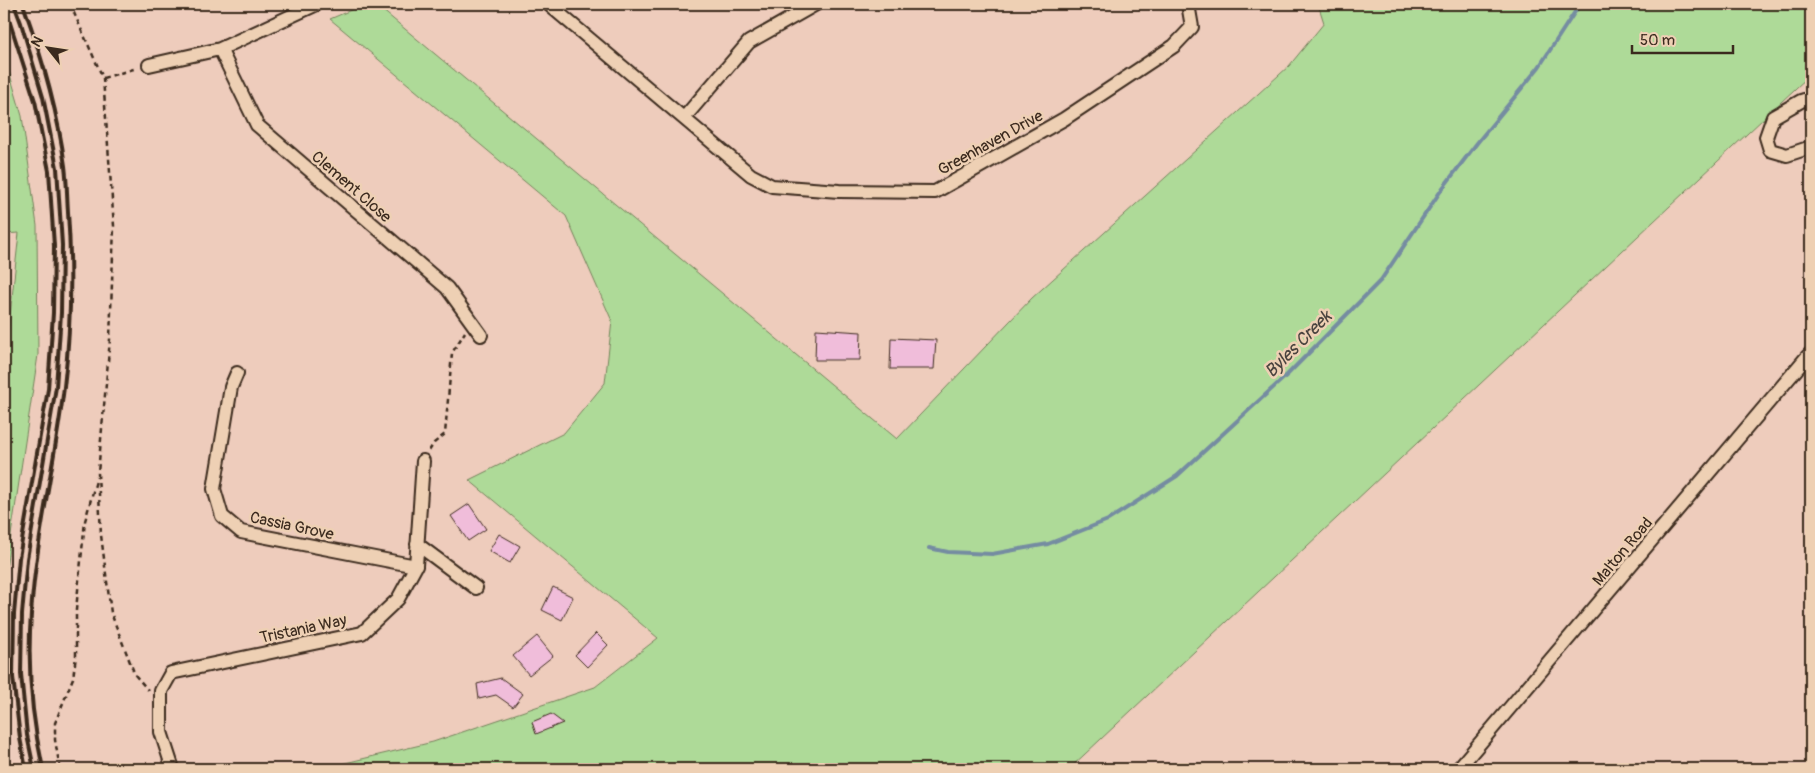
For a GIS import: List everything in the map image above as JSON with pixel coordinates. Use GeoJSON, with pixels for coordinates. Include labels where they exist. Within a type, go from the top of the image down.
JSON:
{"type":"FeatureCollection","features":[{"type":"Feature","properties":{"kind":"street"},"geometry":{"type":"LineString","coordinates":[[149,65],[220,49],[317,4]]}},
{"type":"Feature","properties":{"kind":"street","name":"Greenhaven Drive"},"geometry":{"type":"LineString","coordinates":[[548,4],[750,175],[772,186],[838,190],[935,192],[1064,119],[1174,46],[1192,27],[1188,4]]}},
{"type":"Feature","properties":{"kind":"street"},"geometry":{"type":"LineString","coordinates":[[684,118],[749,42],[816,4]]}},
{"type":"Feature","properties":{"kind":"street","name":"Clement Close"},"geometry":{"type":"LineString","coordinates":[[220,49],[257,125],[447,288],[481,335]]}},
{"type":"Feature","properties":{"kind":"street"},"geometry":{"type":"LineString","coordinates":[[1811,98],[1801,101],[1774,117],[1766,137],[1770,150],[1787,155],[1811,147]]}},
{"type":"Feature","properties":{"kind":"street","name":"Malton Road"},"geometry":{"type":"LineString","coordinates":[[1458,769],[1811,353]]}},
{"type":"Feature","properties":{"kind":"street","name":"Cassia Grove"},"geometry":{"type":"LineString","coordinates":[[237,373],[231,387],[214,489],[222,516],[241,532],[416,566]]}},
{"type":"Feature","properties":{"kind":"street","name":"Tristania Way"},"geometry":{"type":"LineString","coordinates":[[161,706],[161,691],[171,673],[362,633],[398,599],[416,566],[423,461]]}},
{"type":"Feature","properties":{"kind":"street"},"geometry":{"type":"LineString","coordinates":[[417,544],[476,588]]}},
{"type":"Feature","properties":{"kind":"street"},"geometry":{"type":"LineString","coordinates":[[161,706],[161,732],[173,769]]}},
{"type":"Feature","properties":{"kind":"path"},"geometry":{"type":"LineString","coordinates":[[70,4],[103,78],[114,226],[110,339],[98,473],[101,535],[111,612],[135,675],[161,706]]}},
{"type":"Feature","properties":{"kind":"path"},"geometry":{"type":"LineString","coordinates":[[103,78],[149,65]]}},
{"type":"Feature","properties":{"kind":"path"},"geometry":{"type":"LineString","coordinates":[[423,461],[434,443],[445,434],[452,353],[471,321]]}},
{"type":"Feature","properties":{"kind":"path"},"geometry":{"type":"LineString","coordinates":[[60,769],[55,740],[55,723],[73,678],[76,656],[76,610],[85,521],[98,473]]}},
{"type":"Feature","properties":{"kind":"green space"},"geometry":{"type":"Polygon","coordinates":[[[365,4],[375,4],[897,439],[1032,298],[1289,66],[1324,23],[1318,4],[1811,4],[1811,74],[1069,769],[320,769],[433,742],[595,687],[658,638],[469,480],[564,433],[605,383],[612,321],[566,216],[330,19],[365,4]]]}},
{"type":"Feature","properties":{"kind":"green space"},"geometry":{"type":"Polygon","coordinates":[[[4,54],[22,116],[37,226],[38,355],[4,582],[4,371],[19,233],[4,234],[4,54]]]}},
{"type":"Feature","properties":{"kind":"building"},"geometry":{"type":"Polygon","coordinates":[[[816,329],[861,332],[860,360],[815,360],[816,329]]]}},
{"type":"Feature","properties":{"kind":"building"},"geometry":{"type":"Polygon","coordinates":[[[891,338],[936,340],[934,369],[890,369],[891,338]]]}},
{"type":"Feature","properties":{"kind":"building"},"geometry":{"type":"Polygon","coordinates":[[[469,504],[486,529],[468,541],[451,516],[469,504]]]}},
{"type":"Feature","properties":{"kind":"building"},"geometry":{"type":"Polygon","coordinates":[[[499,534],[520,546],[510,563],[489,551],[499,534]]]}},
{"type":"Feature","properties":{"kind":"building"},"geometry":{"type":"Polygon","coordinates":[[[553,587],[573,597],[562,620],[542,610],[553,587]]]}},
{"type":"Feature","properties":{"kind":"building"},"geometry":{"type":"Polygon","coordinates":[[[596,633],[608,645],[587,667],[575,655],[596,633]]]}},
{"type":"Feature","properties":{"kind":"building"},"geometry":{"type":"Polygon","coordinates":[[[537,636],[553,656],[529,675],[513,656],[537,636]]]}},
{"type":"Feature","properties":{"kind":"building"},"geometry":{"type":"Polygon","coordinates":[[[501,678],[523,694],[513,707],[496,695],[479,699],[477,684],[501,678]]]}},
{"type":"Feature","properties":{"kind":"building"},"geometry":{"type":"Polygon","coordinates":[[[551,714],[563,723],[536,734],[532,722],[551,714]]]}},
{"type":"Feature","properties":{"kind":"waterway","name":"Byles Creek"},"geometry":{"type":"LineString","coordinates":[[929,548],[948,552],[992,554],[1048,544],[1108,520],[1177,476],[1287,375],[1381,280],[1442,189],[1539,67],[1580,4]]}},
{"type":"Feature","properties":{"kind":"railway"},"geometry":{"type":"LineString","coordinates":[[4,4],[35,101],[49,171],[54,246],[53,313],[48,389],[19,558],[14,614],[13,677],[20,738],[26,769]]}},
{"type":"Feature","properties":{"kind":"railway"},"geometry":{"type":"LineString","coordinates":[[14,4],[43,97],[57,168],[62,245],[61,313],[56,387],[27,559],[22,614],[21,674],[27,735],[34,769]]}},
{"type":"Feature","properties":{"kind":"railway"},"geometry":{"type":"LineString","coordinates":[[23,4],[48,84],[62,146],[66,177],[70,256],[70,299],[66,365],[33,586],[30,634],[31,692],[43,769]]}}]}
